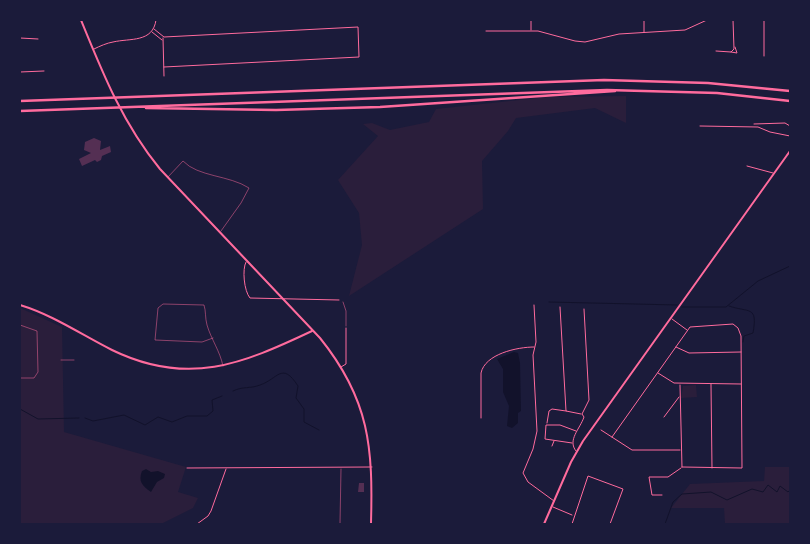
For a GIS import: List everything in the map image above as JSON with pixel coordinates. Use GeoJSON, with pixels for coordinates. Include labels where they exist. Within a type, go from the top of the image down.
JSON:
{"type":"FeatureCollection","features":[{"type":"Feature","properties":{"kind":"highway"},"geometry":{"type":"LineString","coordinates":[[20,101],[604,80],[708,83],[790,91]]}},
{"type":"Feature","properties":{"kind":"highway"},"geometry":{"type":"LineString","coordinates":[[137,107],[345,108],[626,90]]}},
{"type":"Feature","properties":{"kind":"highway"},"geometry":{"type":"LineString","coordinates":[[20,111],[626,90],[717,93],[790,101]]}},
{"type":"Feature","properties":{"kind":"main road"},"geometry":{"type":"LineString","coordinates":[[81,20],[110,91],[133,134],[168,177],[313,331],[341,367],[358,400],[366,426],[372,467],[371,524]]}},
{"type":"Feature","properties":{"kind":"main road"},"geometry":{"type":"LineString","coordinates":[[544,524],[576,452],[790,151]]}},
{"type":"Feature","properties":{"kind":"main road"},"geometry":{"type":"LineString","coordinates":[[20,305],[41,312],[133,359],[179,369],[223,366],[264,353],[313,331]]}},
{"type":"Feature","properties":{"kind":"street"},"geometry":{"type":"LineString","coordinates":[[93,49],[113,42],[136,39],[152,32],[156,20]]}},
{"type":"Feature","properties":{"kind":"street"},"geometry":{"type":"LineString","coordinates":[[531,20],[531,30]]}},
{"type":"Feature","properties":{"kind":"street"},"geometry":{"type":"LineString","coordinates":[[644,20],[644,32]]}},
{"type":"Feature","properties":{"kind":"street"},"geometry":{"type":"LineString","coordinates":[[486,31],[531,30],[580,42],[644,32],[685,30],[707,20]]}},
{"type":"Feature","properties":{"kind":"street"},"geometry":{"type":"LineString","coordinates":[[716,51],[737,53],[734,47],[734,20]]}},
{"type":"Feature","properties":{"kind":"street"},"geometry":{"type":"LineString","coordinates":[[764,20],[764,56]]}},
{"type":"Feature","properties":{"kind":"street"},"geometry":{"type":"LineString","coordinates":[[154,29],[164,37],[358,28],[359,57],[164,67]]}},
{"type":"Feature","properties":{"kind":"street"},"geometry":{"type":"LineString","coordinates":[[152,32],[162,40]]}},
{"type":"Feature","properties":{"kind":"street"},"geometry":{"type":"LineString","coordinates":[[164,37],[162,40],[164,76]]}},
{"type":"Feature","properties":{"kind":"street"},"geometry":{"type":"LineString","coordinates":[[20,38],[38,39]]}},
{"type":"Feature","properties":{"kind":"street"},"geometry":{"type":"LineString","coordinates":[[731,52],[734,47]]}},
{"type":"Feature","properties":{"kind":"street"},"geometry":{"type":"LineString","coordinates":[[20,72],[44,71]]}},
{"type":"Feature","properties":{"kind":"street"},"geometry":{"type":"LineString","coordinates":[[754,124],[784,123],[790,126]]}},
{"type":"Feature","properties":{"kind":"street"},"geometry":{"type":"LineString","coordinates":[[700,126],[758,127],[770,132],[790,136]]}},
{"type":"Feature","properties":{"kind":"street"},"geometry":{"type":"LineString","coordinates":[[168,177],[183,161],[194,170],[234,180],[249,188],[220,233]]}},
{"type":"Feature","properties":{"kind":"street"},"geometry":{"type":"LineString","coordinates":[[747,166],[774,174]]}},
{"type":"Feature","properties":{"kind":"street"},"geometry":{"type":"LineString","coordinates":[[246,261],[244,266],[248,296],[339,300]]}},
{"type":"Feature","properties":{"kind":"street"},"geometry":{"type":"LineString","coordinates":[[213,338],[202,342],[155,340],[158,308],[163,304],[201,304],[205,307],[205,319],[213,338],[223,366]]}},
{"type":"Feature","properties":{"kind":"street"},"geometry":{"type":"LineString","coordinates":[[534,305],[536,342],[533,354],[536,437],[523,473],[528,482],[554,501]]}},
{"type":"Feature","properties":{"kind":"street"},"geometry":{"type":"LineString","coordinates":[[560,307],[566,410]]}},
{"type":"Feature","properties":{"kind":"street"},"geometry":{"type":"LineString","coordinates":[[576,452],[572,443],[584,417],[582,414],[589,400],[584,310]]}},
{"type":"Feature","properties":{"kind":"street"},"geometry":{"type":"LineString","coordinates":[[671,318],[687,330]]}},
{"type":"Feature","properties":{"kind":"street"},"geometry":{"type":"LineString","coordinates":[[612,437],[687,330],[693,325],[733,324],[738,328],[741,340],[742,468],[682,467],[668,476],[649,477],[652,495],[662,495]]}},
{"type":"Feature","properties":{"kind":"street"},"geometry":{"type":"LineString","coordinates":[[341,367],[346,362],[346,328]]}},
{"type":"Feature","properties":{"kind":"street"},"geometry":{"type":"LineString","coordinates":[[481,418],[481,373],[483,367],[496,356],[535,347]]}},
{"type":"Feature","properties":{"kind":"street"},"geometry":{"type":"LineString","coordinates":[[676,347],[689,353],[741,352]]}},
{"type":"Feature","properties":{"kind":"street"},"geometry":{"type":"LineString","coordinates":[[61,360],[74,360]]}},
{"type":"Feature","properties":{"kind":"street"},"geometry":{"type":"LineString","coordinates":[[658,372],[670,381],[680,384],[742,384]]}},
{"type":"Feature","properties":{"kind":"street"},"geometry":{"type":"LineString","coordinates":[[680,384],[680,450],[682,467]]}},
{"type":"Feature","properties":{"kind":"street"},"geometry":{"type":"LineString","coordinates":[[711,384],[712,468]]}},
{"type":"Feature","properties":{"kind":"street"},"geometry":{"type":"LineString","coordinates":[[664,418],[680,397]]}},
{"type":"Feature","properties":{"kind":"street"},"geometry":{"type":"LineString","coordinates":[[545,439],[548,415],[552,409],[582,414]]}},
{"type":"Feature","properties":{"kind":"street"},"geometry":{"type":"LineString","coordinates":[[547,424],[576,431]]}},
{"type":"Feature","properties":{"kind":"street"},"geometry":{"type":"LineString","coordinates":[[601,430],[632,450],[680,450]]}},
{"type":"Feature","properties":{"kind":"street"},"geometry":{"type":"LineString","coordinates":[[542,441],[545,439],[572,443]]}},
{"type":"Feature","properties":{"kind":"street"},"geometry":{"type":"LineString","coordinates":[[552,446],[554,441]]}},
{"type":"Feature","properties":{"kind":"street"},"geometry":{"type":"LineString","coordinates":[[562,446],[564,442]]}},
{"type":"Feature","properties":{"kind":"street"},"geometry":{"type":"LineString","coordinates":[[187,468],[372,467]]}},
{"type":"Feature","properties":{"kind":"street"},"geometry":{"type":"LineString","coordinates":[[198,524],[211,511],[226,468]]}},
{"type":"Feature","properties":{"kind":"street"},"geometry":{"type":"LineString","coordinates":[[340,524],[341,468]]}},
{"type":"Feature","properties":{"kind":"street"},"geometry":{"type":"LineString","coordinates":[[572,524],[573,515],[588,476],[623,489],[610,524]]}},
{"type":"Feature","properties":{"kind":"street"},"geometry":{"type":"LineString","coordinates":[[552,507],[573,515]]}},
{"type":"Feature","properties":{"kind":"path"},"geometry":{"type":"LineString","coordinates":[[339,300],[343,302],[346,311],[346,328]]}},
{"type":"Feature","properties":{"kind":"path"},"geometry":{"type":"LineString","coordinates":[[20,324],[36,331],[38,372],[34,378],[20,378]]}},
{"type":"Feature","properties":{"kind":"shaded area"},"geometry":{"type":"Polygon","coordinates":[[[626,96],[626,123],[595,108],[516,118],[508,131],[482,161],[483,209],[349,296],[362,245],[359,213],[338,180],[378,136],[363,124],[372,123],[390,130],[429,122],[436,109],[547,97],[626,96]]]}},
{"type":"Feature","properties":{"kind":"shaded area"},"geometry":{"type":"Polygon","coordinates":[[[20,308],[62,327],[64,432],[186,467],[178,492],[198,498],[193,508],[161,524],[20,524],[20,308]]]}},
{"type":"Feature","properties":{"kind":"shaded area"},"geometry":{"type":"Polygon","coordinates":[[[514,352],[518,353],[520,363],[521,411],[518,413],[518,423],[512,428],[507,426],[509,406],[503,392],[503,369],[497,359],[514,352]]]}},
{"type":"Feature","properties":{"kind":"shaded area"},"geometry":{"type":"Polygon","coordinates":[[[696,385],[697,397],[681,398],[683,386],[696,385]]]}},
{"type":"Feature","properties":{"kind":"shaded area"},"geometry":{"type":"Polygon","coordinates":[[[765,467],[790,467],[790,524],[725,524],[724,508],[671,508],[690,484],[764,481],[765,467]]]}},
{"type":"Feature","properties":{"kind":"shaded area"},"geometry":{"type":"Polygon","coordinates":[[[146,469],[151,472],[158,471],[165,474],[164,478],[157,482],[151,492],[143,485],[141,480],[142,471],[146,469]]]}},
{"type":"Feature","properties":{"kind":"building"},"geometry":{"type":"Polygon","coordinates":[[[94,138],[101,141],[100,150],[110,146],[111,152],[102,156],[101,160],[97,162],[95,160],[82,166],[79,159],[91,153],[84,150],[85,142],[94,138]]]}},
{"type":"Feature","properties":{"kind":"building"},"geometry":{"type":"Polygon","coordinates":[[[359,483],[364,483],[364,492],[358,492],[359,483]]]}},
{"type":"Feature","properties":{"kind":"waterway"},"geometry":{"type":"LineString","coordinates":[[682,307],[726,307],[758,281],[790,266]]}},
{"type":"Feature","properties":{"kind":"waterway"},"geometry":{"type":"LineString","coordinates":[[549,302],[677,305]]}},
{"type":"Feature","properties":{"kind":"waterway"},"geometry":{"type":"LineString","coordinates":[[729,306],[747,310],[753,314],[753,333],[744,336],[743,342]]}},
{"type":"Feature","properties":{"kind":"waterway"},"geometry":{"type":"LineString","coordinates":[[233,391],[260,385],[280,374],[288,374],[298,386],[296,398],[304,409],[304,422],[319,430]]}},
{"type":"Feature","properties":{"kind":"waterway"},"geometry":{"type":"LineString","coordinates":[[85,418],[93,421],[124,415],[145,425],[158,417],[172,422],[187,416],[207,416],[213,411],[212,400],[222,396]]}},
{"type":"Feature","properties":{"kind":"waterway"},"geometry":{"type":"LineString","coordinates":[[20,409],[38,419],[79,418]]}},
{"type":"Feature","properties":{"kind":"waterway"},"geometry":{"type":"LineString","coordinates":[[665,524],[673,502],[682,494],[711,492],[727,500],[752,489],[763,492],[768,485],[777,492],[780,486],[788,492],[790,490]]}}]}
